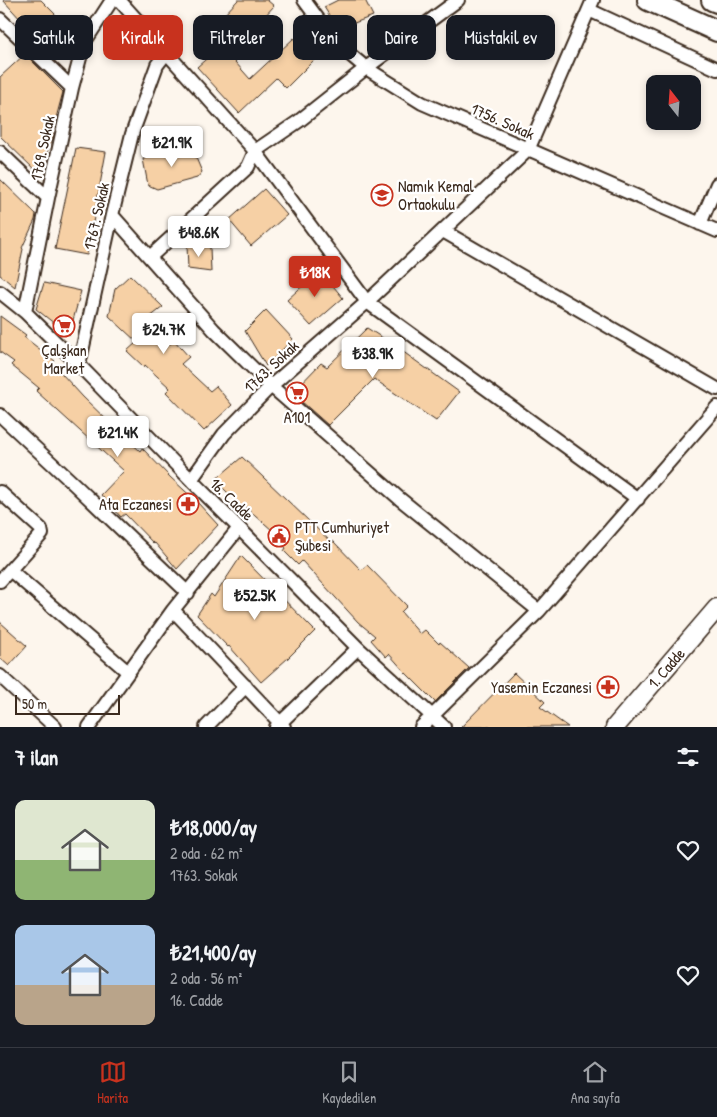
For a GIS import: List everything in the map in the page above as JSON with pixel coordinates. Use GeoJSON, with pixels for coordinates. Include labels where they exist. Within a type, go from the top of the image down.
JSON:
{"type":"FeatureCollection","features":[{"type":"Feature","properties":{"kind":"main road"},"geometry":{"type":"LineString","coordinates":[[648,0],[717,31]]}},
{"type":"Feature","properties":{"kind":"main road"},"geometry":{"type":"LineString","coordinates":[[712,0],[717,2]]}},
{"type":"Feature","properties":{"kind":"street","name":"1769. Sokak"},"geometry":{"type":"LineString","coordinates":[[25,312],[72,88],[84,43],[112,0]]}},
{"type":"Feature","properties":{"kind":"street"},"geometry":{"type":"LineString","coordinates":[[119,0],[133,15]]}},
{"type":"Feature","properties":{"kind":"street","name":"1756. Sokak"},"geometry":{"type":"LineString","coordinates":[[304,0],[335,42],[366,68],[422,103],[717,230]]}},
{"type":"Feature","properties":{"kind":"street"},"geometry":{"type":"LineString","coordinates":[[150,256],[248,167],[255,151],[299,121],[366,68],[458,0]]}},
{"type":"Feature","properties":{"kind":"street"},"geometry":{"type":"LineString","coordinates":[[591,5],[717,69]]}},
{"type":"Feature","properties":{"kind":"street","name":"1763. Sokak"},"geometry":{"type":"LineString","coordinates":[[191,480],[224,434],[271,386],[368,302],[528,150],[591,5]]}},
{"type":"Feature","properties":{"kind":"street"},"geometry":{"type":"LineString","coordinates":[[0,19],[72,88]]}},
{"type":"Feature","properties":{"kind":"street","name":"1767. Sokak"},"geometry":{"type":"LineString","coordinates":[[79,365],[132,134],[157,65],[161,60]]}},
{"type":"Feature","properties":{"kind":"street"},"geometry":{"type":"LineString","coordinates":[[174,60],[255,151],[368,302],[638,499]]}},
{"type":"Feature","properties":{"kind":"street"},"geometry":{"type":"LineString","coordinates":[[0,152],[48,198]]}},
{"type":"Feature","properties":{"kind":"street"},"geometry":{"type":"LineString","coordinates":[[700,224],[717,184]]}},
{"type":"Feature","properties":{"kind":"street"},"geometry":{"type":"LineString","coordinates":[[112,215],[214,330],[271,386],[400,499],[539,611]]}},
{"type":"Feature","properties":{"kind":"street"},"geometry":{"type":"LineString","coordinates":[[443,231],[717,389]]}},
{"type":"Feature","properties":{"kind":"street","name":"16. Cadde"},"geometry":{"type":"LineString","coordinates":[[0,292],[25,312],[79,365],[358,648],[444,727]]}},
{"type":"Feature","properties":{"kind":"street"},"geometry":{"type":"LineString","coordinates":[[421,727],[539,611],[717,407]]}},
{"type":"Feature","properties":{"kind":"street"},"geometry":{"type":"LineString","coordinates":[[0,416],[188,593]]}},
{"type":"Feature","properties":{"kind":"street"},"geometry":{"type":"LineString","coordinates":[[0,492],[41,529],[42,534],[0,581]]}},
{"type":"Feature","properties":{"kind":"street"},"geometry":{"type":"LineString","coordinates":[[88,727],[173,610],[239,528]]}},
{"type":"Feature","properties":{"kind":"street"},"geometry":{"type":"LineString","coordinates":[[10,570],[128,672]]}},
{"type":"Feature","properties":{"kind":"street","name":"1. Cadde"},"geometry":{"type":"LineString","coordinates":[[615,727],[717,608]]}},
{"type":"Feature","properties":{"kind":"street"},"geometry":{"type":"LineString","coordinates":[[173,610],[246,686],[280,726],[358,648]]}},
{"type":"Feature","properties":{"kind":"street"},"geometry":{"type":"LineString","coordinates":[[0,676],[55,727]]}},
{"type":"Feature","properties":{"kind":"street"},"geometry":{"type":"LineString","coordinates":[[206,727],[246,686]]}},
{"type":"Feature","properties":{"kind":"building"},"geometry":{"type":"Polygon","coordinates":[[[3,0],[41,0],[56,15],[16,15],[3,0]]]}},
{"type":"Feature","properties":{"kind":"building"},"geometry":{"type":"Polygon","coordinates":[[[238,0],[267,0],[274,6],[266,15],[224,15],[238,0]]]}},
{"type":"Feature","properties":{"kind":"building"},"geometry":{"type":"Polygon","coordinates":[[[338,0],[365,0],[372,15],[367,15],[367,18],[357,22],[357,15],[329,15],[324,7],[338,0]]]}},
{"type":"Feature","properties":{"kind":"building"},"geometry":{"type":"Polygon","coordinates":[[[293,39],[293,60],[314,60],[286,88],[276,78],[239,113],[197,67],[205,60],[233,60],[250,79],[270,60],[283,60],[283,48],[293,39]]]}},
{"type":"Feature","properties":{"kind":"building"},"geometry":{"type":"Polygon","coordinates":[[[18,60],[31,60],[63,92],[52,133],[54,134],[53,138],[38,173],[0,136],[0,77],[18,60]]]}},
{"type":"Feature","properties":{"kind":"building"},"geometry":{"type":"Polygon","coordinates":[[[191,146],[202,172],[197,178],[157,189],[148,185],[143,159],[191,146]]]}},
{"type":"Feature","properties":{"kind":"building"},"geometry":{"type":"Polygon","coordinates":[[[76,148],[106,152],[87,255],[55,249],[76,148]]]}},
{"type":"Feature","properties":{"kind":"building"},"geometry":{"type":"Polygon","coordinates":[[[0,179],[36,214],[22,248],[15,287],[0,275],[0,179]]]}},
{"type":"Feature","properties":{"kind":"building"},"geometry":{"type":"Polygon","coordinates":[[[264,189],[287,215],[251,246],[229,220],[264,189]]]}},
{"type":"Feature","properties":{"kind":"building"},"geometry":{"type":"Polygon","coordinates":[[[187,245],[210,247],[211,272],[188,269],[187,245]]]}},
{"type":"Feature","properties":{"kind":"building"},"geometry":{"type":"Polygon","coordinates":[[[320,270],[343,298],[311,326],[287,300],[320,270]]]}},
{"type":"Feature","properties":{"kind":"building"},"geometry":{"type":"Polygon","coordinates":[[[130,275],[163,307],[145,321],[170,344],[174,340],[189,357],[181,364],[210,391],[216,386],[232,405],[204,431],[166,392],[170,388],[127,351],[137,342],[109,316],[115,289],[130,275]]]}},
{"type":"Feature","properties":{"kind":"building"},"geometry":{"type":"Polygon","coordinates":[[[44,283],[81,291],[69,335],[36,309],[44,283]]]}},
{"type":"Feature","properties":{"kind":"building"},"geometry":{"type":"Polygon","coordinates":[[[266,310],[293,339],[266,366],[245,331],[266,310]]]}},
{"type":"Feature","properties":{"kind":"building"},"geometry":{"type":"Polygon","coordinates":[[[0,316],[26,335],[24,337],[55,361],[52,363],[83,397],[140,451],[142,448],[218,525],[177,569],[155,543],[125,514],[121,517],[101,495],[124,471],[36,391],[39,388],[11,365],[14,362],[0,352],[0,316]]]}},
{"type":"Feature","properties":{"kind":"building"},"geometry":{"type":"Polygon","coordinates":[[[367,328],[403,351],[459,392],[436,421],[374,379],[328,425],[292,393],[321,363],[327,367],[367,328]]]}},
{"type":"Feature","properties":{"kind":"building"},"geometry":{"type":"Polygon","coordinates":[[[242,457],[332,543],[333,541],[361,570],[367,565],[407,606],[401,612],[420,634],[425,630],[469,668],[435,702],[389,654],[386,657],[371,640],[375,636],[358,622],[302,561],[298,565],[284,551],[286,548],[270,533],[273,531],[246,507],[244,509],[215,480],[242,457]]]}},
{"type":"Feature","properties":{"kind":"building"},"geometry":{"type":"Polygon","coordinates":[[[241,556],[315,631],[261,682],[229,646],[197,615],[211,594],[214,597],[241,556]]]}},
{"type":"Feature","properties":{"kind":"building"},"geometry":{"type":"Polygon","coordinates":[[[0,622],[27,646],[9,666],[0,658],[0,622]]]}},
{"type":"Feature","properties":{"kind":"building"},"geometry":{"type":"Polygon","coordinates":[[[514,673],[545,702],[540,707],[568,727],[461,727],[514,673]]]}},
{"type":"Feature","properties":{"kind":"place","name":"Namık Kemal Ortaokulu"},"geometry":{"type":"Point","coordinates":[382,195]}},
{"type":"Feature","properties":{"kind":"place","name":"Çalşkan Market"},"geometry":{"type":"Point","coordinates":[64,326]}},
{"type":"Feature","properties":{"kind":"place","name":"A101"},"geometry":{"type":"Point","coordinates":[297,393]}},
{"type":"Feature","properties":{"kind":"place","name":"Ata Eczanesi"},"geometry":{"type":"Point","coordinates":[188,504]}},
{"type":"Feature","properties":{"kind":"place","name":"PTT Cumhuriyet Şubesi"},"geometry":{"type":"Point","coordinates":[279,536]}},
{"type":"Feature","properties":{"kind":"place","name":"Yasemin Eczanesi"},"geometry":{"type":"Point","coordinates":[608,687]}}]}
